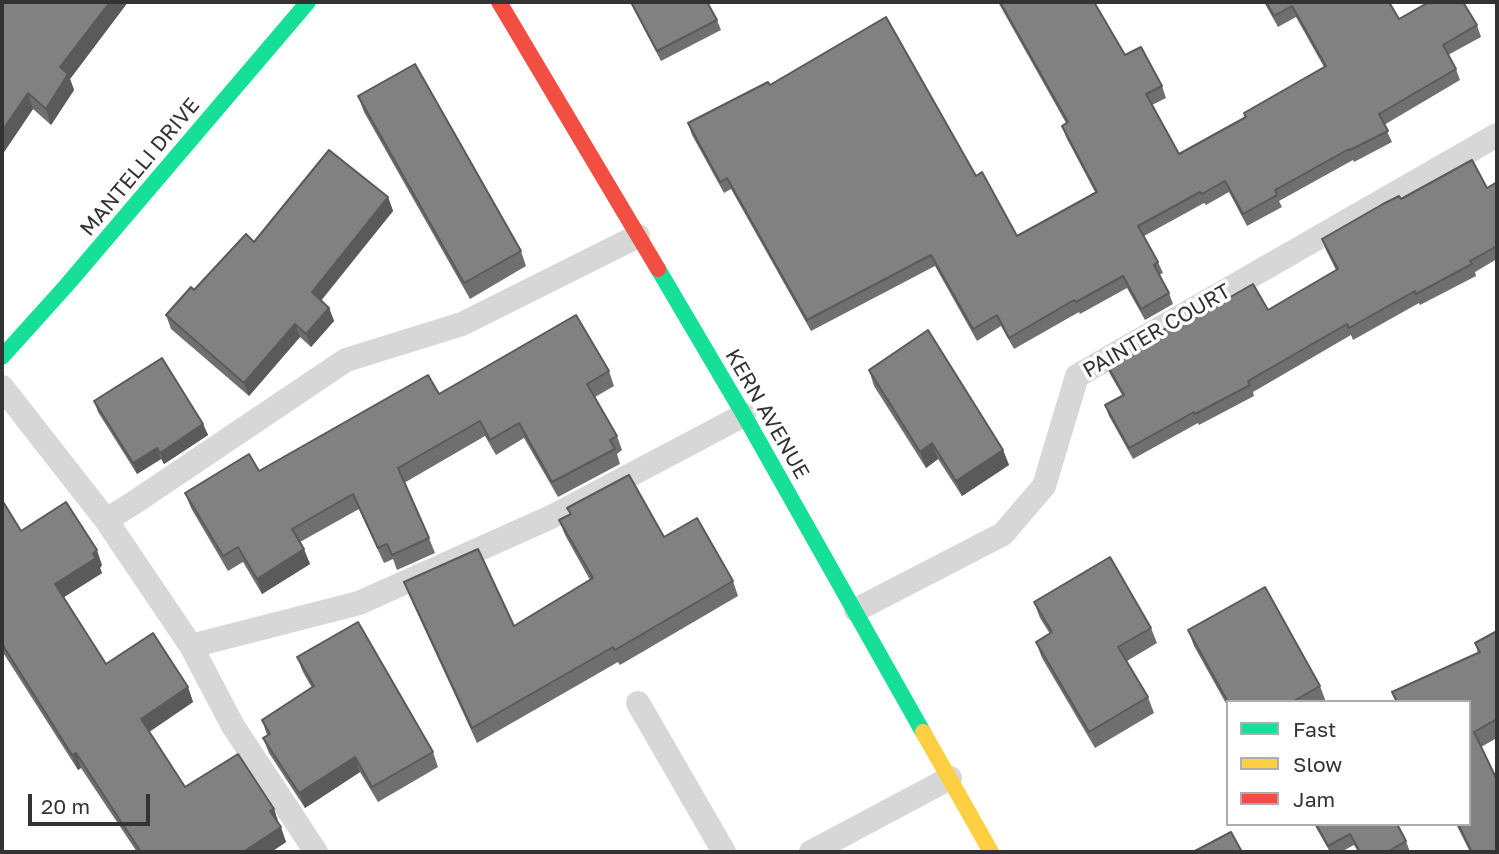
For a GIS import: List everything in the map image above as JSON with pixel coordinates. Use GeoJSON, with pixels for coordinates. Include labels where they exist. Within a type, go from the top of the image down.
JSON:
{"type":"FeatureCollection","features":[{"type":"Feature","properties":{"kind":"street","name":"MANTELLI DRIVE"},"geometry":{"type":"LineString","coordinates":[[2,357],[66,286],[308,2]]}},
{"type":"Feature","properties":{"kind":"street","name":"KERN AVENUE"},"geometry":{"type":"LineString","coordinates":[[509,6],[638,236],[856,610],[991,852]]}},
{"type":"Feature","properties":{"kind":"lane","name":"PAINTER COURT"},"geometry":{"type":"LineString","coordinates":[[856,610],[1003,534],[1044,486],[1077,376],[1497,135]]}},
{"type":"Feature","properties":{"kind":"lane"},"geometry":{"type":"LineString","coordinates":[[106,520],[346,360],[462,324],[638,236]]}},
{"type":"Feature","properties":{"kind":"lane"},"geometry":{"type":"LineString","coordinates":[[2,387],[106,520],[191,646],[233,726],[316,852]]}},
{"type":"Feature","properties":{"kind":"lane"},"geometry":{"type":"LineString","coordinates":[[191,646],[359,603],[551,517],[744,415]]}},
{"type":"Feature","properties":{"kind":"lane"},"geometry":{"type":"LineString","coordinates":[[638,703],[724,852]]}},
{"type":"Feature","properties":{"kind":"lane"},"geometry":{"type":"LineString","coordinates":[[811,852],[950,778]]}},
{"type":"Feature","properties":{"kind":"building"},"geometry":{"type":"Polygon","coordinates":[[[2,2],[110,2],[60,67],[68,74],[46,109],[28,93],[2,131],[2,2]]]}},
{"type":"Feature","properties":{"kind":"building"},"geometry":{"type":"Polygon","coordinates":[[[631,2],[707,2],[717,20],[657,51],[631,2]]]}},
{"type":"Feature","properties":{"kind":"building"},"geometry":{"type":"Polygon","coordinates":[[[1000,2],[1094,2],[1125,55],[1141,47],[1162,86],[1146,94],[1179,154],[1246,117],[1244,113],[1326,66],[1292,6],[1274,16],[1266,2],[1389,2],[1399,19],[1429,2],[1463,2],[1477,25],[1443,45],[1456,69],[1379,114],[1388,131],[1275,190],[1277,195],[1243,214],[1225,181],[1138,226],[1158,262],[1154,265],[1169,293],[1141,309],[1123,276],[1076,302],[1074,300],[1009,338],[997,315],[973,329],[931,255],[807,320],[727,178],[720,182],[688,123],[768,82],[770,85],[886,17],[976,176],[982,172],[1017,236],[1097,192],[1062,126],[1068,122],[1000,2]]]}},
{"type":"Feature","properties":{"kind":"building"},"geometry":{"type":"Polygon","coordinates":[[[415,64],[521,251],[464,283],[358,96],[415,64]]]}},
{"type":"Feature","properties":{"kind":"building"},"geometry":{"type":"Polygon","coordinates":[[[329,150],[388,197],[312,292],[329,308],[306,334],[295,324],[244,383],[166,315],[191,287],[194,290],[246,234],[254,242],[329,150]]]}},
{"type":"Feature","properties":{"kind":"building"},"geometry":{"type":"Polygon","coordinates":[[[1472,160],[1487,188],[1497,182],[1497,246],[1470,261],[1472,264],[1416,294],[1415,291],[1349,328],[1347,324],[1248,381],[1250,385],[1129,448],[1105,405],[1124,395],[1106,363],[1182,319],[1185,323],[1253,284],[1268,310],[1338,269],[1322,239],[1383,204],[1399,196],[1401,199],[1472,160]]]}},
{"type":"Feature","properties":{"kind":"building"},"geometry":{"type":"Polygon","coordinates":[[[576,315],[609,371],[587,384],[617,436],[610,440],[615,449],[552,482],[519,423],[490,440],[480,421],[398,468],[429,538],[392,555],[387,544],[378,548],[353,494],[292,529],[304,549],[257,579],[238,547],[223,556],[185,493],[249,454],[259,471],[428,375],[439,394],[576,315]]]}},
{"type":"Feature","properties":{"kind":"building"},"geometry":{"type":"Polygon","coordinates":[[[928,330],[1003,450],[956,481],[932,443],[920,452],[869,370],[928,330]]]}},
{"type":"Feature","properties":{"kind":"building"},"geometry":{"type":"Polygon","coordinates":[[[162,358],[203,424],[160,453],[157,448],[133,463],[94,401],[162,358]]]}},
{"type":"Feature","properties":{"kind":"building"},"geometry":{"type":"Polygon","coordinates":[[[629,475],[664,537],[697,518],[733,581],[615,650],[613,647],[472,728],[404,582],[478,549],[514,626],[593,578],[559,520],[571,514],[567,508],[629,475]]]}},
{"type":"Feature","properties":{"kind":"building"},"geometry":{"type":"Polygon","coordinates":[[[2,500],[21,531],[66,502],[97,550],[93,554],[96,558],[55,584],[106,664],[153,633],[188,687],[141,719],[185,787],[238,754],[274,809],[270,811],[281,827],[243,852],[141,852],[76,753],[72,755],[2,644],[2,500]]]}},
{"type":"Feature","properties":{"kind":"building"},"geometry":{"type":"Polygon","coordinates":[[[1110,557],[1151,628],[1118,647],[1148,697],[1089,732],[1036,642],[1052,632],[1034,602],[1110,557]]]}},
{"type":"Feature","properties":{"kind":"building"},"geometry":{"type":"Polygon","coordinates":[[[1265,587],[1320,686],[1296,700],[1227,700],[1188,630],[1265,587]]]}},
{"type":"Feature","properties":{"kind":"building"},"geometry":{"type":"Polygon","coordinates":[[[358,622],[433,752],[372,787],[355,757],[299,793],[263,738],[270,734],[262,720],[314,686],[297,657],[358,622]]]}},
{"type":"Feature","properties":{"kind":"building"},"geometry":{"type":"Polygon","coordinates":[[[1497,631],[1497,719],[1474,732],[1497,780],[1497,852],[1472,852],[1459,826],[1471,826],[1471,700],[1396,700],[1392,692],[1480,652],[1475,643],[1497,631]]]}},
{"type":"Feature","properties":{"kind":"building"},"geometry":{"type":"Polygon","coordinates":[[[1317,826],[1398,826],[1406,841],[1387,852],[1360,852],[1350,834],[1328,846],[1317,826]]]}},
{"type":"Feature","properties":{"kind":"building"},"geometry":{"type":"Polygon","coordinates":[[[1231,832],[1242,852],[1193,852],[1231,832]]]}},
{"type":"Feature","properties":{"kind":"traffic: fast"},"geometry":{"type":"LineString","coordinates":[[2,357],[66,286],[308,2]]}},
{"type":"Feature","properties":{"kind":"traffic: fast"},"geometry":{"type":"LineString","coordinates":[[658,269],[744,415],[923,732]]}},
{"type":"Feature","properties":{"kind":"traffic: slow"},"geometry":{"type":"LineString","coordinates":[[923,732],[991,852]]}},
{"type":"Feature","properties":{"kind":"traffic: jam"},"geometry":{"type":"LineString","coordinates":[[499,2],[658,269]]}}]}
